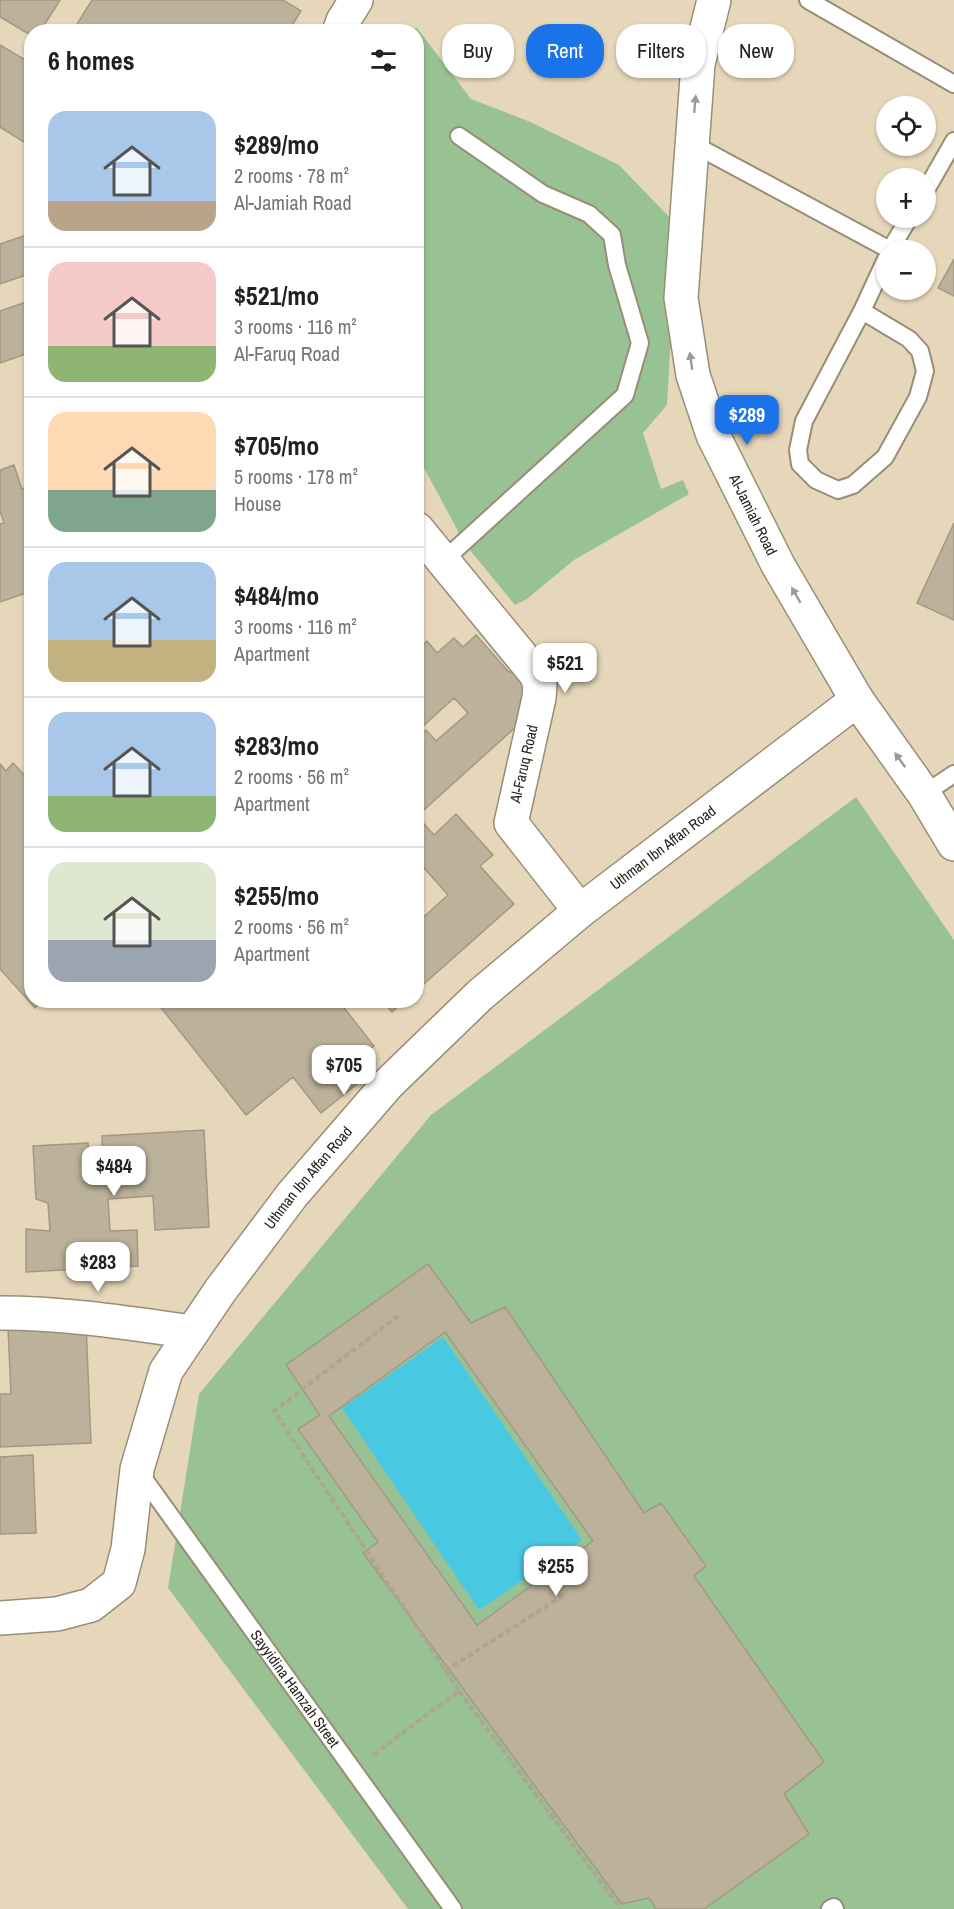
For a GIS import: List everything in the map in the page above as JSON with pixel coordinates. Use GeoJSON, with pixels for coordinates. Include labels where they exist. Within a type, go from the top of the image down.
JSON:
{"type":"FeatureCollection","features":[{"type":"Feature","properties":{"kind":"street"},"geometry":{"type":"LineString","coordinates":[[342,24],[356,0]]}},
{"type":"Feature","properties":{"kind":"street","name":"Al-Jamiah Road"},"geometry":{"type":"LineString","coordinates":[[714,0],[698,64],[681,298],[693,375],[718,445],[778,565],[857,700],[924,794],[954,844]]}},
{"type":"Feature","properties":{"kind":"street","name":"Al-Faruq Road"},"geometry":{"type":"LineString","coordinates":[[424,538],[536,674],[540,685],[511,823],[580,910]]}},
{"type":"Feature","properties":{"kind":"street","name":"Uthman Ibn Affan Road"},"geometry":{"type":"LineString","coordinates":[[0,1618],[57,1614],[91,1605],[119,1583],[128,1549],[137,1469],[166,1371],[292,1195],[388,1084],[480,995],[580,910],[857,700]]}},
{"type":"Feature","properties":{"kind":"street"},"geometry":{"type":"LineString","coordinates":[[0,1313],[69,1316],[192,1332]]}},
{"type":"Feature","properties":{"kind":"lane"},"geometry":{"type":"LineString","coordinates":[[808,0],[954,84]]}},
{"type":"Feature","properties":{"kind":"lane"},"geometry":{"type":"LineString","coordinates":[[443,561],[625,395],[640,343],[617,265],[612,235],[589,214],[543,194],[459,136]]}},
{"type":"Feature","properties":{"kind":"lane"},"geometry":{"type":"LineString","coordinates":[[936,172],[954,141]]}},
{"type":"Feature","properties":{"kind":"lane"},"geometry":{"type":"LineString","coordinates":[[692,143],[890,250],[903,228]]}},
{"type":"Feature","properties":{"kind":"lane"},"geometry":{"type":"LineString","coordinates":[[862,311],[909,339],[920,351],[925,371],[918,397],[885,457],[853,485],[838,490],[816,480],[800,464],[798,450],[804,421],[876,281]]}},
{"type":"Feature","properties":{"kind":"lane"},"geometry":{"type":"LineString","coordinates":[[924,794],[954,774]]}},
{"type":"Feature","properties":{"kind":"lane","name":"Sayyidina Hamzah Street"},"geometry":{"type":"LineString","coordinates":[[137,1469],[453,1909]]}},
{"type":"Feature","properties":{"kind":"lane"},"geometry":{"type":"LineString","coordinates":[[830,1909],[834,1907],[835,1909]]}},
{"type":"Feature","properties":{"kind":"path"},"geometry":{"type":"LineString","coordinates":[[398,1316],[274,1411],[445,1671],[621,1909]]}},
{"type":"Feature","properties":{"kind":"path"},"geometry":{"type":"LineString","coordinates":[[445,1671],[567,1593]]}},
{"type":"Feature","properties":{"kind":"path"},"geometry":{"type":"LineString","coordinates":[[353,1769],[459,1691]]}},
{"type":"Feature","properties":{"kind":"shaded area"},"geometry":{"type":"Polygon","coordinates":[[[0,0],[954,0],[954,1909],[0,1909],[0,0]]]}},
{"type":"Feature","properties":{"kind":"green space"},"geometry":{"type":"Polygon","coordinates":[[[424,37],[442,61],[442,78],[455,78],[471,99],[528,121],[619,165],[677,225],[667,405],[643,433],[661,489],[683,480],[689,494],[574,560],[527,599],[515,605],[465,544],[424,468],[424,37]]]}},
{"type":"Feature","properties":{"kind":"green space"},"geometry":{"type":"Polygon","coordinates":[[[856,797],[954,940],[954,1909],[408,1909],[168,1588],[199,1394],[431,1115],[856,797]]]}},
{"type":"Feature","properties":{"kind":"water"},"geometry":{"type":"Polygon","coordinates":[[[443,1337],[582,1540],[479,1610],[342,1408],[443,1337]]]}},
{"type":"Feature","properties":{"kind":"building"},"geometry":{"type":"Polygon","coordinates":[[[0,0],[60,0],[45,24],[24,24],[24,31],[0,17],[0,0]]]}},
{"type":"Feature","properties":{"kind":"building"},"geometry":{"type":"Polygon","coordinates":[[[92,0],[283,0],[301,11],[293,24],[77,24],[92,0]]]}},
{"type":"Feature","properties":{"kind":"building"},"geometry":{"type":"Polygon","coordinates":[[[0,45],[24,59],[24,142],[0,127],[0,45]]]}},
{"type":"Feature","properties":{"kind":"building"},"geometry":{"type":"Polygon","coordinates":[[[24,236],[24,276],[0,284],[0,244],[24,236]]]}},
{"type":"Feature","properties":{"kind":"building"},"geometry":{"type":"Polygon","coordinates":[[[954,259],[954,296],[938,288],[954,259]]]}},
{"type":"Feature","properties":{"kind":"building"},"geometry":{"type":"Polygon","coordinates":[[[24,303],[24,355],[0,363],[0,311],[24,303]]]}},
{"type":"Feature","properties":{"kind":"building"},"geometry":{"type":"Polygon","coordinates":[[[14,465],[22,489],[24,488],[24,594],[0,602],[0,524],[4,523],[0,511],[0,470],[14,465]]]}},
{"type":"Feature","properties":{"kind":"building"},"geometry":{"type":"Polygon","coordinates":[[[954,523],[954,620],[917,603],[954,523]]]}},
{"type":"Feature","properties":{"kind":"building"},"geometry":{"type":"Polygon","coordinates":[[[476,635],[508,671],[538,683],[528,716],[424,810],[424,732],[426,730],[436,741],[468,713],[454,698],[424,725],[424,644],[427,641],[437,653],[454,638],[463,647],[476,635]]]}},
{"type":"Feature","properties":{"kind":"building"},"geometry":{"type":"Polygon","coordinates":[[[13,763],[24,775],[24,996],[0,969],[0,764],[6,771],[13,763]]]}},
{"type":"Feature","properties":{"kind":"building"},"geometry":{"type":"Polygon","coordinates":[[[456,814],[493,855],[480,866],[514,904],[424,984],[424,917],[448,895],[424,868],[424,824],[434,835],[456,814]]]}},
{"type":"Feature","properties":{"kind":"building"},"geometry":{"type":"Polygon","coordinates":[[[161,1008],[344,1008],[374,1046],[355,1061],[367,1076],[321,1113],[293,1077],[246,1115],[161,1008]]]}},
{"type":"Feature","properties":{"kind":"building"},"geometry":{"type":"Polygon","coordinates":[[[204,1130],[209,1227],[155,1230],[153,1196],[108,1199],[110,1231],[137,1230],[138,1266],[26,1272],[26,1229],[50,1231],[48,1203],[36,1199],[33,1146],[88,1143],[90,1164],[103,1163],[102,1136],[204,1130]]]}},
{"type":"Feature","properties":{"kind":"building"},"geometry":{"type":"Polygon","coordinates":[[[428,1264],[471,1323],[505,1307],[644,1513],[661,1503],[706,1566],[694,1576],[824,1762],[784,1794],[809,1834],[704,1909],[656,1909],[649,1898],[622,1904],[363,1553],[378,1542],[298,1429],[320,1415],[286,1365],[428,1264]],[[445,1332],[329,1416],[477,1625],[593,1541],[445,1332]]]}},
{"type":"Feature","properties":{"kind":"building"},"geometry":{"type":"Polygon","coordinates":[[[86,1324],[91,1443],[0,1447],[0,1394],[11,1394],[8,1328],[86,1324]]]}},
{"type":"Feature","properties":{"kind":"building"},"geometry":{"type":"Polygon","coordinates":[[[33,1455],[36,1533],[0,1534],[0,1457],[33,1455]]]}}]}
